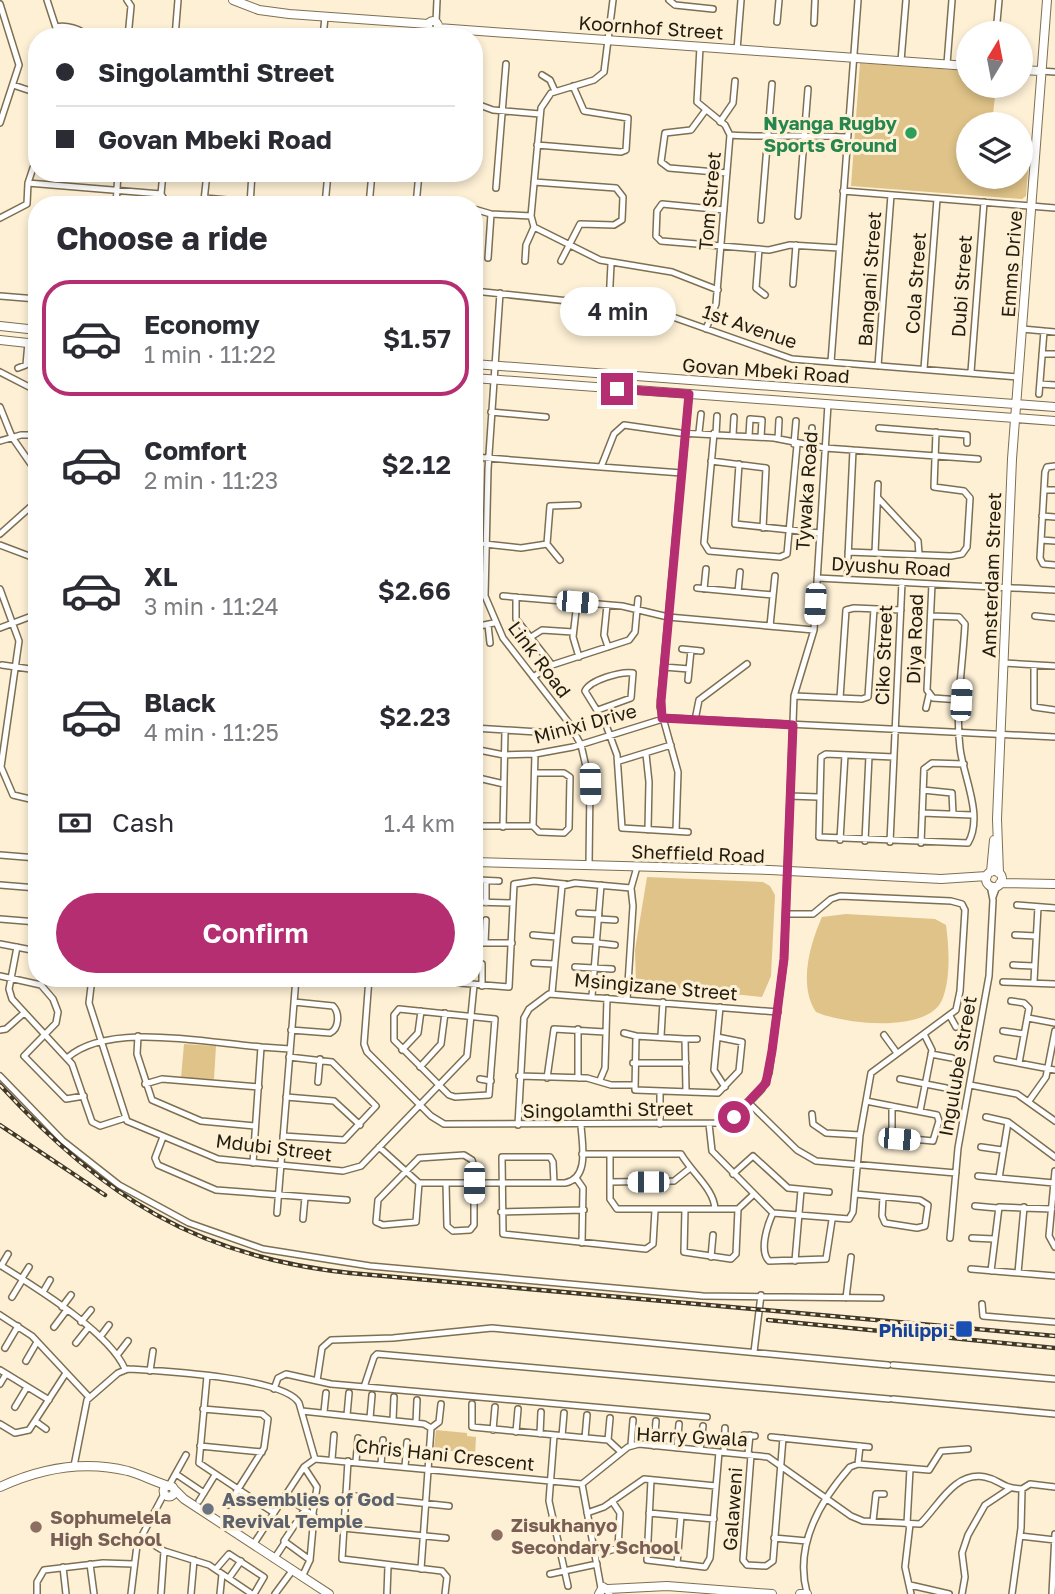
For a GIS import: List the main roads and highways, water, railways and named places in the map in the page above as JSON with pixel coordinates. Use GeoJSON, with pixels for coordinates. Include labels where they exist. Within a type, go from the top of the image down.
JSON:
{"type":"FeatureCollection","features":[{"type":"Feature","properties":{"kind":"railway"},"geometry":{"type":"LineString","coordinates":[[0,1085],[76,1159],[115,1189],[156,1215],[199,1236],[295,1265],[350,1273],[1055,1336]]}},
{"type":"Feature","properties":{"kind":"railway"},"geometry":{"type":"LineString","coordinates":[[0,1125],[105,1195]]}},
{"type":"Feature","properties":{"kind":"railway"},"geometry":{"type":"LineString","coordinates":[[768,1320],[1055,1348]]}},
{"type":"Feature","properties":{"kind":"place","name":"Nyanga Rugby Sports Ground"},"geometry":{"type":"Point","coordinates":[911,133]}},
{"type":"Feature","properties":{"kind":"place","name":"Philippi"},"geometry":{"type":"Point","coordinates":[964,1329]}},
{"type":"Feature","properties":{"kind":"place","name":"Assemblies of God Revival Temple"},"geometry":{"type":"Point","coordinates":[208,1509]}},
{"type":"Feature","properties":{"kind":"place","name":"Sophumelela High School"},"geometry":{"type":"Point","coordinates":[36,1527]}},
{"type":"Feature","properties":{"kind":"place","name":"Zisukhanyo Secondary School"},"geometry":{"type":"Point","coordinates":[497,1535]}}]}
